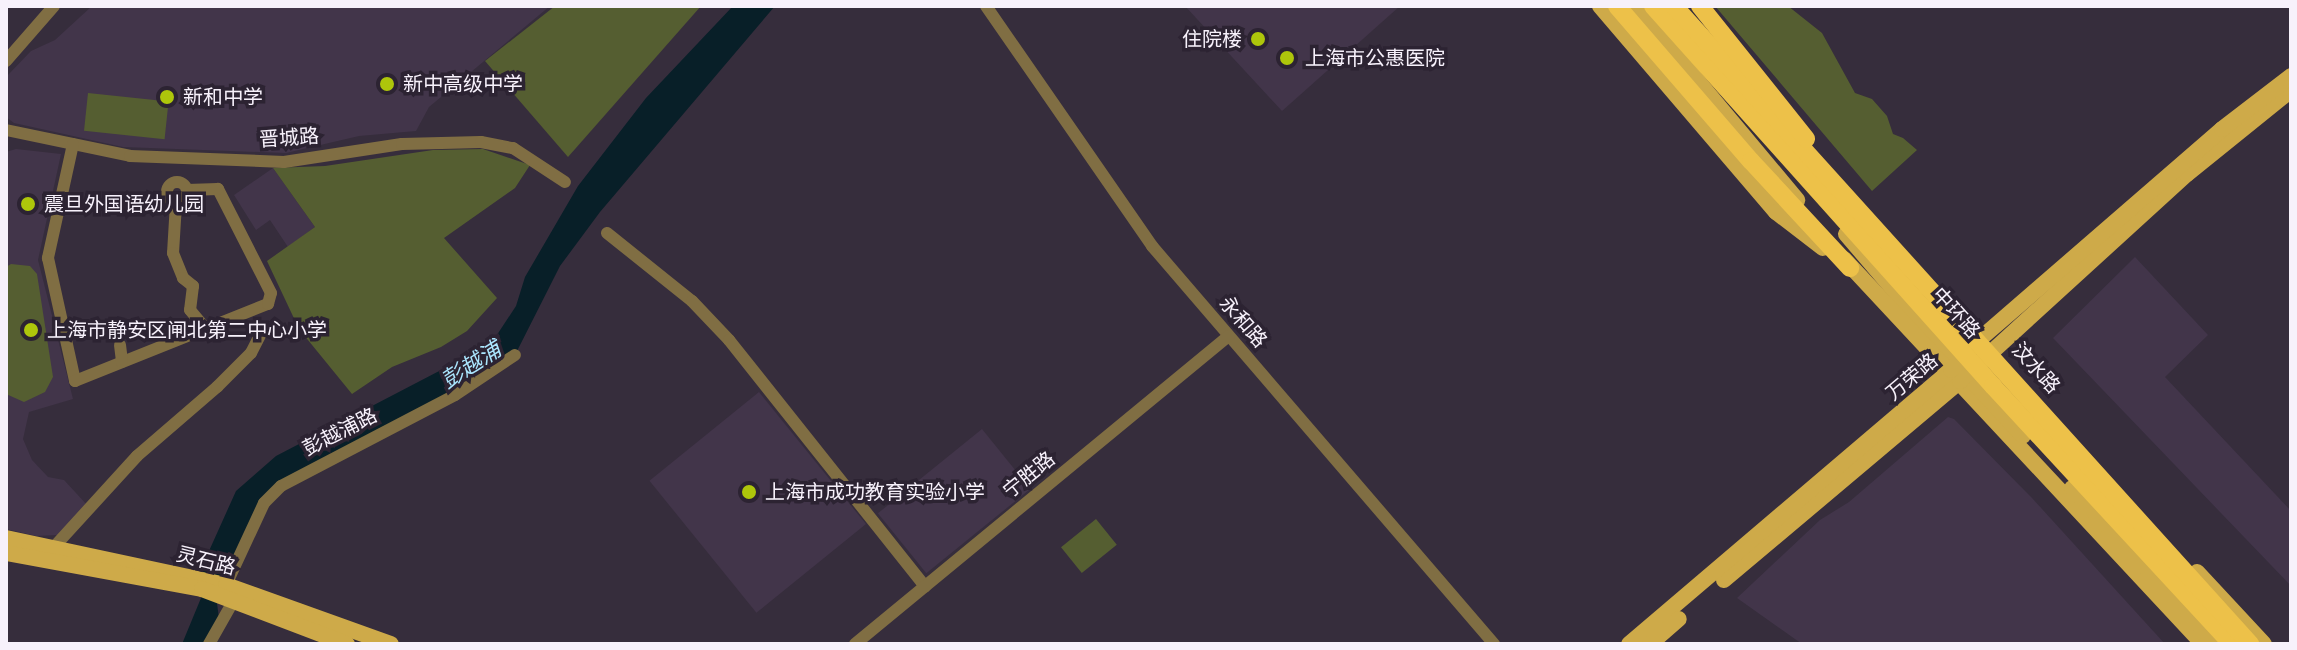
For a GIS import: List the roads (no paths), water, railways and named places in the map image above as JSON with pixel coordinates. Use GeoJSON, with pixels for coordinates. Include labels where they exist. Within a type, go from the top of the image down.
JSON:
{"type":"FeatureCollection","features":[{"type":"Feature","properties":{"kind":"highway"},"geometry":{"type":"LineString","coordinates":[[1617,6],[1751,161],[1850,268]]}},
{"type":"Feature","properties":{"kind":"highway","name":"中环路"},"geometry":{"type":"LineString","coordinates":[[1654,6],[1982,375],[2232,644]]}},
{"type":"Feature","properties":{"kind":"highway","name":"中环路"},"geometry":{"type":"LineString","coordinates":[[1671,6],[2250,644]]}},
{"type":"Feature","properties":{"kind":"highway"},"geometry":{"type":"LineString","coordinates":[[1700,6],[1751,67],[1859,213]]}},
{"type":"Feature","properties":{"kind":"main road"},"geometry":{"type":"LineString","coordinates":[[1600,6],[1776,212],[1870,285],[1912,332],[1959,372],[2217,644]]}},
{"type":"Feature","properties":{"kind":"main road"},"geometry":{"type":"LineString","coordinates":[[1635,6],[1710,93],[1850,268]]}},
{"type":"Feature","properties":{"kind":"main road"},"geometry":{"type":"LineString","coordinates":[[1654,6],[1942,345],[1982,408],[2203,644]]}},
{"type":"Feature","properties":{"kind":"main road"},"geometry":{"type":"LineString","coordinates":[[1671,6],[1893,261],[1982,349],[2250,644]]}},
{"type":"Feature","properties":{"kind":"main road","name":"汶水路"},"geometry":{"type":"LineString","coordinates":[[1689,6],[1849,198],[1885,235],[1982,349],[2264,644]]}},
{"type":"Feature","properties":{"kind":"main road","name":"万荣路"},"geometry":{"type":"LineString","coordinates":[[1650,644],[1959,372],[2222,129],[2291,76]]}},
{"type":"Feature","properties":{"kind":"main road","name":"万荣路"},"geometry":{"type":"LineString","coordinates":[[1982,349],[2187,174],[2291,90]]}},
{"type":"Feature","properties":{"kind":"main road"},"geometry":{"type":"LineString","coordinates":[[1710,93],[1712,137]]}},
{"type":"Feature","properties":{"kind":"main road"},"geometry":{"type":"LineString","coordinates":[[1885,235],[1893,261]]}},
{"type":"Feature","properties":{"kind":"main road"},"geometry":{"type":"LineString","coordinates":[[1848,237],[1870,285]]}},
{"type":"Feature","properties":{"kind":"main road"},"geometry":{"type":"LineString","coordinates":[[1912,332],[1942,345]]}},
{"type":"Feature","properties":{"kind":"main road","name":"万荣路"},"geometry":{"type":"LineString","coordinates":[[1629,644],[1959,372]]}},
{"type":"Feature","properties":{"kind":"main road","name":"灵石路"},"geometry":{"type":"LineString","coordinates":[[6,538],[54,547],[229,592],[391,644]]}},
{"type":"Feature","properties":{"kind":"main road","name":"灵石路"},"geometry":{"type":"LineString","coordinates":[[6,553],[189,582]]}},
{"type":"Feature","properties":{"kind":"main road","name":"灵石路"},"geometry":{"type":"LineString","coordinates":[[229,592],[347,644]]}},
{"type":"Feature","properties":{"kind":"street"},"geometry":{"type":"LineString","coordinates":[[6,61],[54,6]]}},
{"type":"Feature","properties":{"kind":"street","name":"永和路"},"geometry":{"type":"LineString","coordinates":[[986,6],[1139,230],[1494,644]]}},
{"type":"Feature","properties":{"kind":"street","name":"晋城路"},"geometry":{"type":"LineString","coordinates":[[6,130],[130,156],[284,162],[402,144],[481,142],[513,148],[565,182]]}},
{"type":"Feature","properties":{"kind":"street"},"geometry":{"type":"LineString","coordinates":[[73,144],[60,226],[48,258],[75,381],[268,304],[271,293],[218,189],[187,190],[176,181],[171,184]]}},
{"type":"Feature","properties":{"kind":"street"},"geometry":{"type":"LineString","coordinates":[[168,157],[171,184],[167,196],[176,203]]}},
{"type":"Feature","properties":{"kind":"street"},"geometry":{"type":"LineString","coordinates":[[176,203],[186,196],[187,190]]}},
{"type":"Feature","properties":{"kind":"street"},"geometry":{"type":"LineString","coordinates":[[176,203],[173,253],[183,278],[193,286],[190,310],[206,329]]}},
{"type":"Feature","properties":{"kind":"street"},"geometry":{"type":"LineString","coordinates":[[607,233],[692,301],[729,340],[925,586]]}},
{"type":"Feature","properties":{"kind":"street"},"geometry":{"type":"LineString","coordinates":[[54,547],[137,456],[251,353],[262,331]]}},
{"type":"Feature","properties":{"kind":"street","name":"宁胜路"},"geometry":{"type":"LineString","coordinates":[[855,644],[1229,336]]}},
{"type":"Feature","properties":{"kind":"street"},"geometry":{"type":"LineString","coordinates":[[120,345],[122,362]]}},
{"type":"Feature","properties":{"kind":"street","name":"彭越浦路"},"geometry":{"type":"LineString","coordinates":[[209,644],[264,503],[281,486],[455,395],[515,355]]}},
{"type":"Feature","properties":{"kind":"water","name":"彭越浦"},"geometry":{"type":"Polygon","coordinates":[[[733,6],[775,6],[600,212],[560,266],[515,355],[263,503],[217,603],[219,619],[204,644],[182,644],[201,598],[200,571],[236,491],[276,456],[491,344],[516,306],[525,277],[578,186],[646,98],[733,6]]]}},
{"type":"Feature","properties":{"kind":"place","name":"住院楼"},"geometry":{"type":"Point","coordinates":[1258,39]}},
{"type":"Feature","properties":{"kind":"place","name":"上海市公惠医院"},"geometry":{"type":"Point","coordinates":[1287,58]}},
{"type":"Feature","properties":{"kind":"place","name":"新中高级中学"},"geometry":{"type":"Point","coordinates":[387,84]}},
{"type":"Feature","properties":{"kind":"place","name":"新和中学"},"geometry":{"type":"Point","coordinates":[167,97]}},
{"type":"Feature","properties":{"kind":"place","name":"震旦外国语幼儿园"},"geometry":{"type":"Point","coordinates":[28,204]}},
{"type":"Feature","properties":{"kind":"place","name":"上海市静安区闸北第二中心小学"},"geometry":{"type":"Point","coordinates":[31,330]}},
{"type":"Feature","properties":{"kind":"place","name":"上海市成功教育实验小学"},"geometry":{"type":"Point","coordinates":[749,492]}}]}
